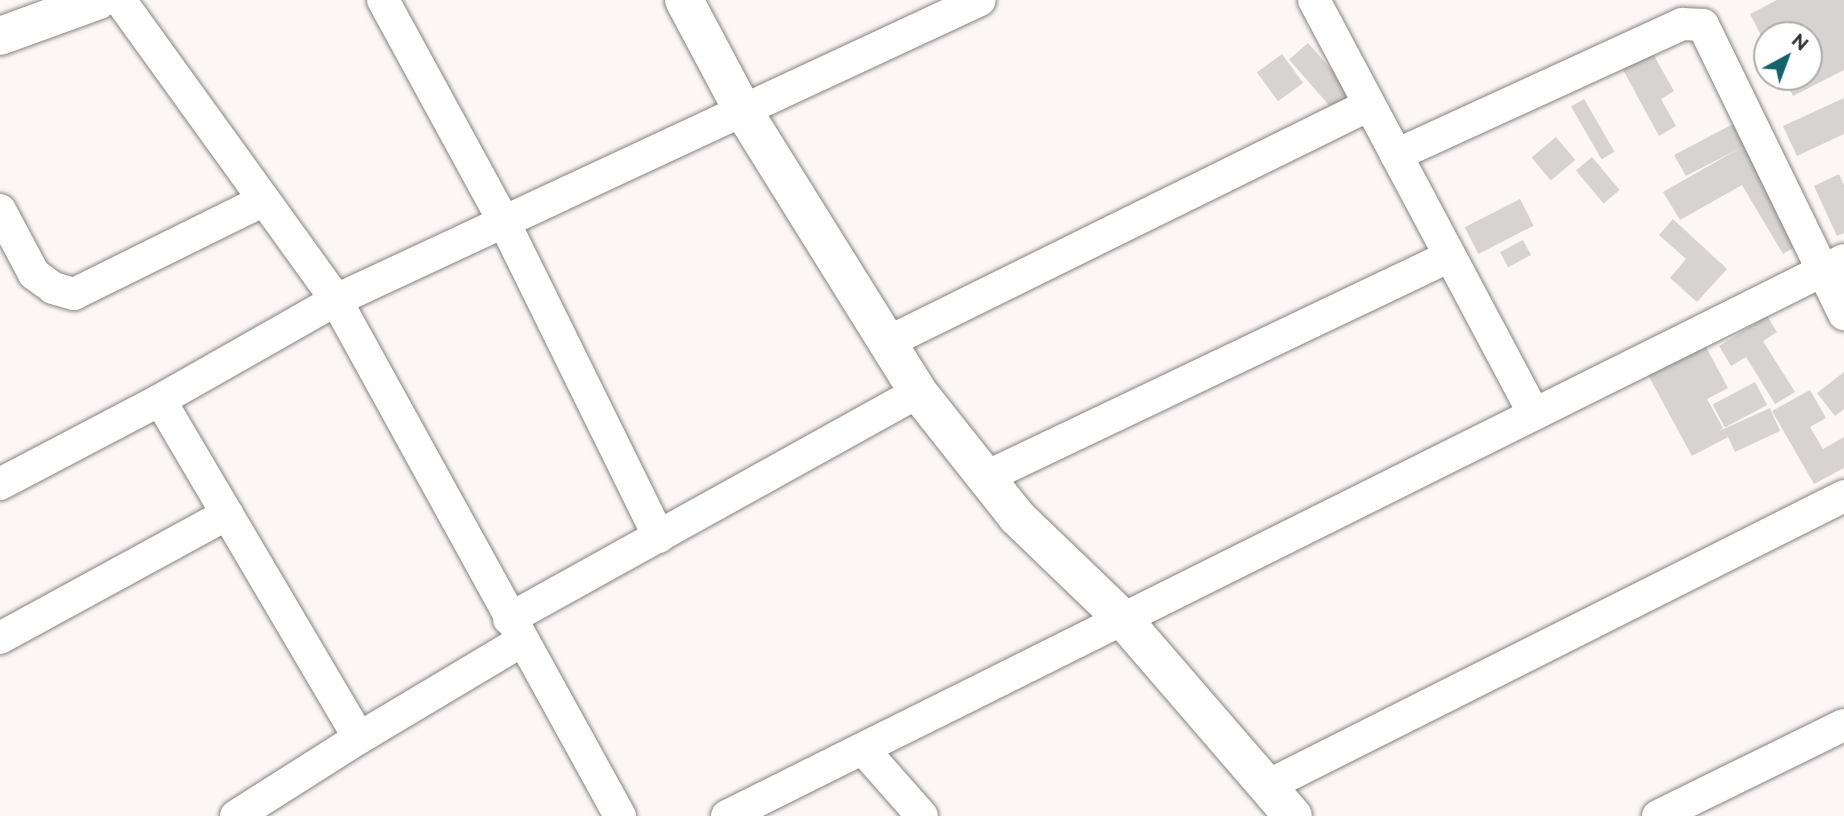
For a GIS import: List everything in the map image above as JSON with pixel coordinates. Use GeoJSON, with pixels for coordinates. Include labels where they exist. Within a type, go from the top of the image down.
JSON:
{"type":"FeatureCollection","features":[{"type":"Feature","properties":{"kind":"street"},"geometry":{"type":"LineString","coordinates":[[0,36],[99,0]]}},
{"type":"Feature","properties":{"kind":"street"},"geometry":{"type":"LineString","coordinates":[[120,0],[336,300],[515,630],[620,816]]}},
{"type":"Feature","properties":{"kind":"street"},"geometry":{"type":"LineString","coordinates":[[383,0],[504,222],[659,537]]}},
{"type":"Feature","properties":{"kind":"street"},"geometry":{"type":"LineString","coordinates":[[684,0],[742,109],[918,391],[1017,517],[1121,617],[1293,816]]}},
{"type":"Feature","properties":{"kind":"street"},"geometry":{"type":"LineString","coordinates":[[0,484],[160,400],[336,300],[980,0]]}},
{"type":"Feature","properties":{"kind":"street"},"geometry":{"type":"LineString","coordinates":[[1314,0],[1534,414]]}},
{"type":"Feature","properties":{"kind":"street"},"geometry":{"type":"LineString","coordinates":[[1396,155],[1682,24],[1703,25],[1833,266],[1844,314]]}},
{"type":"Feature","properties":{"kind":"street"},"geometry":{"type":"LineString","coordinates":[[886,343],[1369,105]]}},
{"type":"Feature","properties":{"kind":"street"},"geometry":{"type":"LineString","coordinates":[[0,210],[34,274],[53,288],[74,293],[264,201]]}},
{"type":"Feature","properties":{"kind":"street"},"geometry":{"type":"LineString","coordinates":[[984,478],[1450,256]]}},
{"type":"Feature","properties":{"kind":"street"},"geometry":{"type":"LineString","coordinates":[[727,816],[1121,617],[1833,266]]}},
{"type":"Feature","properties":{"kind":"street"},"geometry":{"type":"LineString","coordinates":[[236,816],[359,738],[515,630],[659,537],[918,391]]}},
{"type":"Feature","properties":{"kind":"street"},"geometry":{"type":"LineString","coordinates":[[160,400],[359,738]]}},
{"type":"Feature","properties":{"kind":"street"},"geometry":{"type":"LineString","coordinates":[[1267,786],[1844,496]]}},
{"type":"Feature","properties":{"kind":"street"},"geometry":{"type":"LineString","coordinates":[[0,638],[227,514]]}},
{"type":"Feature","properties":{"kind":"street"},"geometry":{"type":"LineString","coordinates":[[1658,816],[1844,725]]}},
{"type":"Feature","properties":{"kind":"street"},"geometry":{"type":"LineString","coordinates":[[863,749],[922,816]]}},
{"type":"Feature","properties":{"kind":"building"},"geometry":{"type":"Polygon","coordinates":[[[1777,0],[1844,0],[1844,70],[1823,81],[1823,21],[1754,21],[1750,14],[1777,0]]]}},
{"type":"Feature","properties":{"kind":"building"},"geometry":{"type":"Polygon","coordinates":[[[1308,43],[1353,95],[1334,111],[1289,59],[1308,43]]]}},
{"type":"Feature","properties":{"kind":"building"},"geometry":{"type":"Polygon","coordinates":[[[1652,52],[1674,91],[1661,99],[1676,126],[1659,136],[1622,68],[1652,52]]]}},
{"type":"Feature","properties":{"kind":"building"},"geometry":{"type":"Polygon","coordinates":[[[1282,54],[1303,83],[1278,101],[1257,72],[1282,54]]]}},
{"type":"Feature","properties":{"kind":"building"},"geometry":{"type":"Polygon","coordinates":[[[1790,91],[1803,91],[1793,96],[1790,91]]]}},
{"type":"Feature","properties":{"kind":"building"},"geometry":{"type":"Polygon","coordinates":[[[1844,98],[1844,134],[1797,156],[1783,126],[1844,98]]]}},
{"type":"Feature","properties":{"kind":"building"},"geometry":{"type":"Polygon","coordinates":[[[1584,99],[1614,152],[1602,159],[1571,106],[1584,99]]]}},
{"type":"Feature","properties":{"kind":"building"},"geometry":{"type":"Polygon","coordinates":[[[1735,123],[1746,144],[1744,145],[1800,244],[1783,254],[1742,185],[1680,220],[1663,192],[1740,148],[1686,176],[1674,155],[1735,123]]]}},
{"type":"Feature","properties":{"kind":"building"},"geometry":{"type":"Polygon","coordinates":[[[1556,137],[1575,160],[1551,181],[1531,158],[1556,137]]]}},
{"type":"Feature","properties":{"kind":"building"},"geometry":{"type":"Polygon","coordinates":[[[1592,157],[1620,190],[1604,203],[1576,170],[1592,157]]]}},
{"type":"Feature","properties":{"kind":"building"},"geometry":{"type":"Polygon","coordinates":[[[1839,174],[1844,185],[1844,233],[1837,236],[1814,186],[1839,174]]]}},
{"type":"Feature","properties":{"kind":"building"},"geometry":{"type":"Polygon","coordinates":[[[1520,199],[1534,226],[1478,254],[1465,227],[1520,199]]]}},
{"type":"Feature","properties":{"kind":"building"},"geometry":{"type":"Polygon","coordinates":[[[1673,219],[1727,269],[1697,302],[1670,278],[1686,259],[1659,235],[1673,219]]]}},
{"type":"Feature","properties":{"kind":"building"},"geometry":{"type":"Polygon","coordinates":[[[1523,240],[1531,255],[1508,267],[1500,252],[1523,240]]]}},
{"type":"Feature","properties":{"kind":"building"},"geometry":{"type":"Polygon","coordinates":[[[1767,316],[1777,332],[1763,341],[1795,392],[1775,404],[1746,357],[1731,366],[1719,346],[1767,316]]]}},
{"type":"Feature","properties":{"kind":"building"},"geometry":{"type":"Polygon","coordinates":[[[1705,345],[1728,388],[1707,399],[1723,428],[1719,431],[1770,408],[1780,431],[1735,452],[1728,437],[1692,456],[1648,375],[1705,345]]]}},
{"type":"Feature","properties":{"kind":"building"},"geometry":{"type":"Polygon","coordinates":[[[1844,372],[1844,409],[1835,416],[1817,393],[1844,372]]]}},
{"type":"Feature","properties":{"kind":"building"},"geometry":{"type":"Polygon","coordinates":[[[1755,382],[1767,405],[1725,427],[1713,405],[1755,382]]]}},
{"type":"Feature","properties":{"kind":"building"},"geometry":{"type":"Polygon","coordinates":[[[1810,390],[1826,418],[1810,427],[1823,449],[1844,437],[1844,468],[1814,484],[1772,411],[1810,390]]]}}]}
